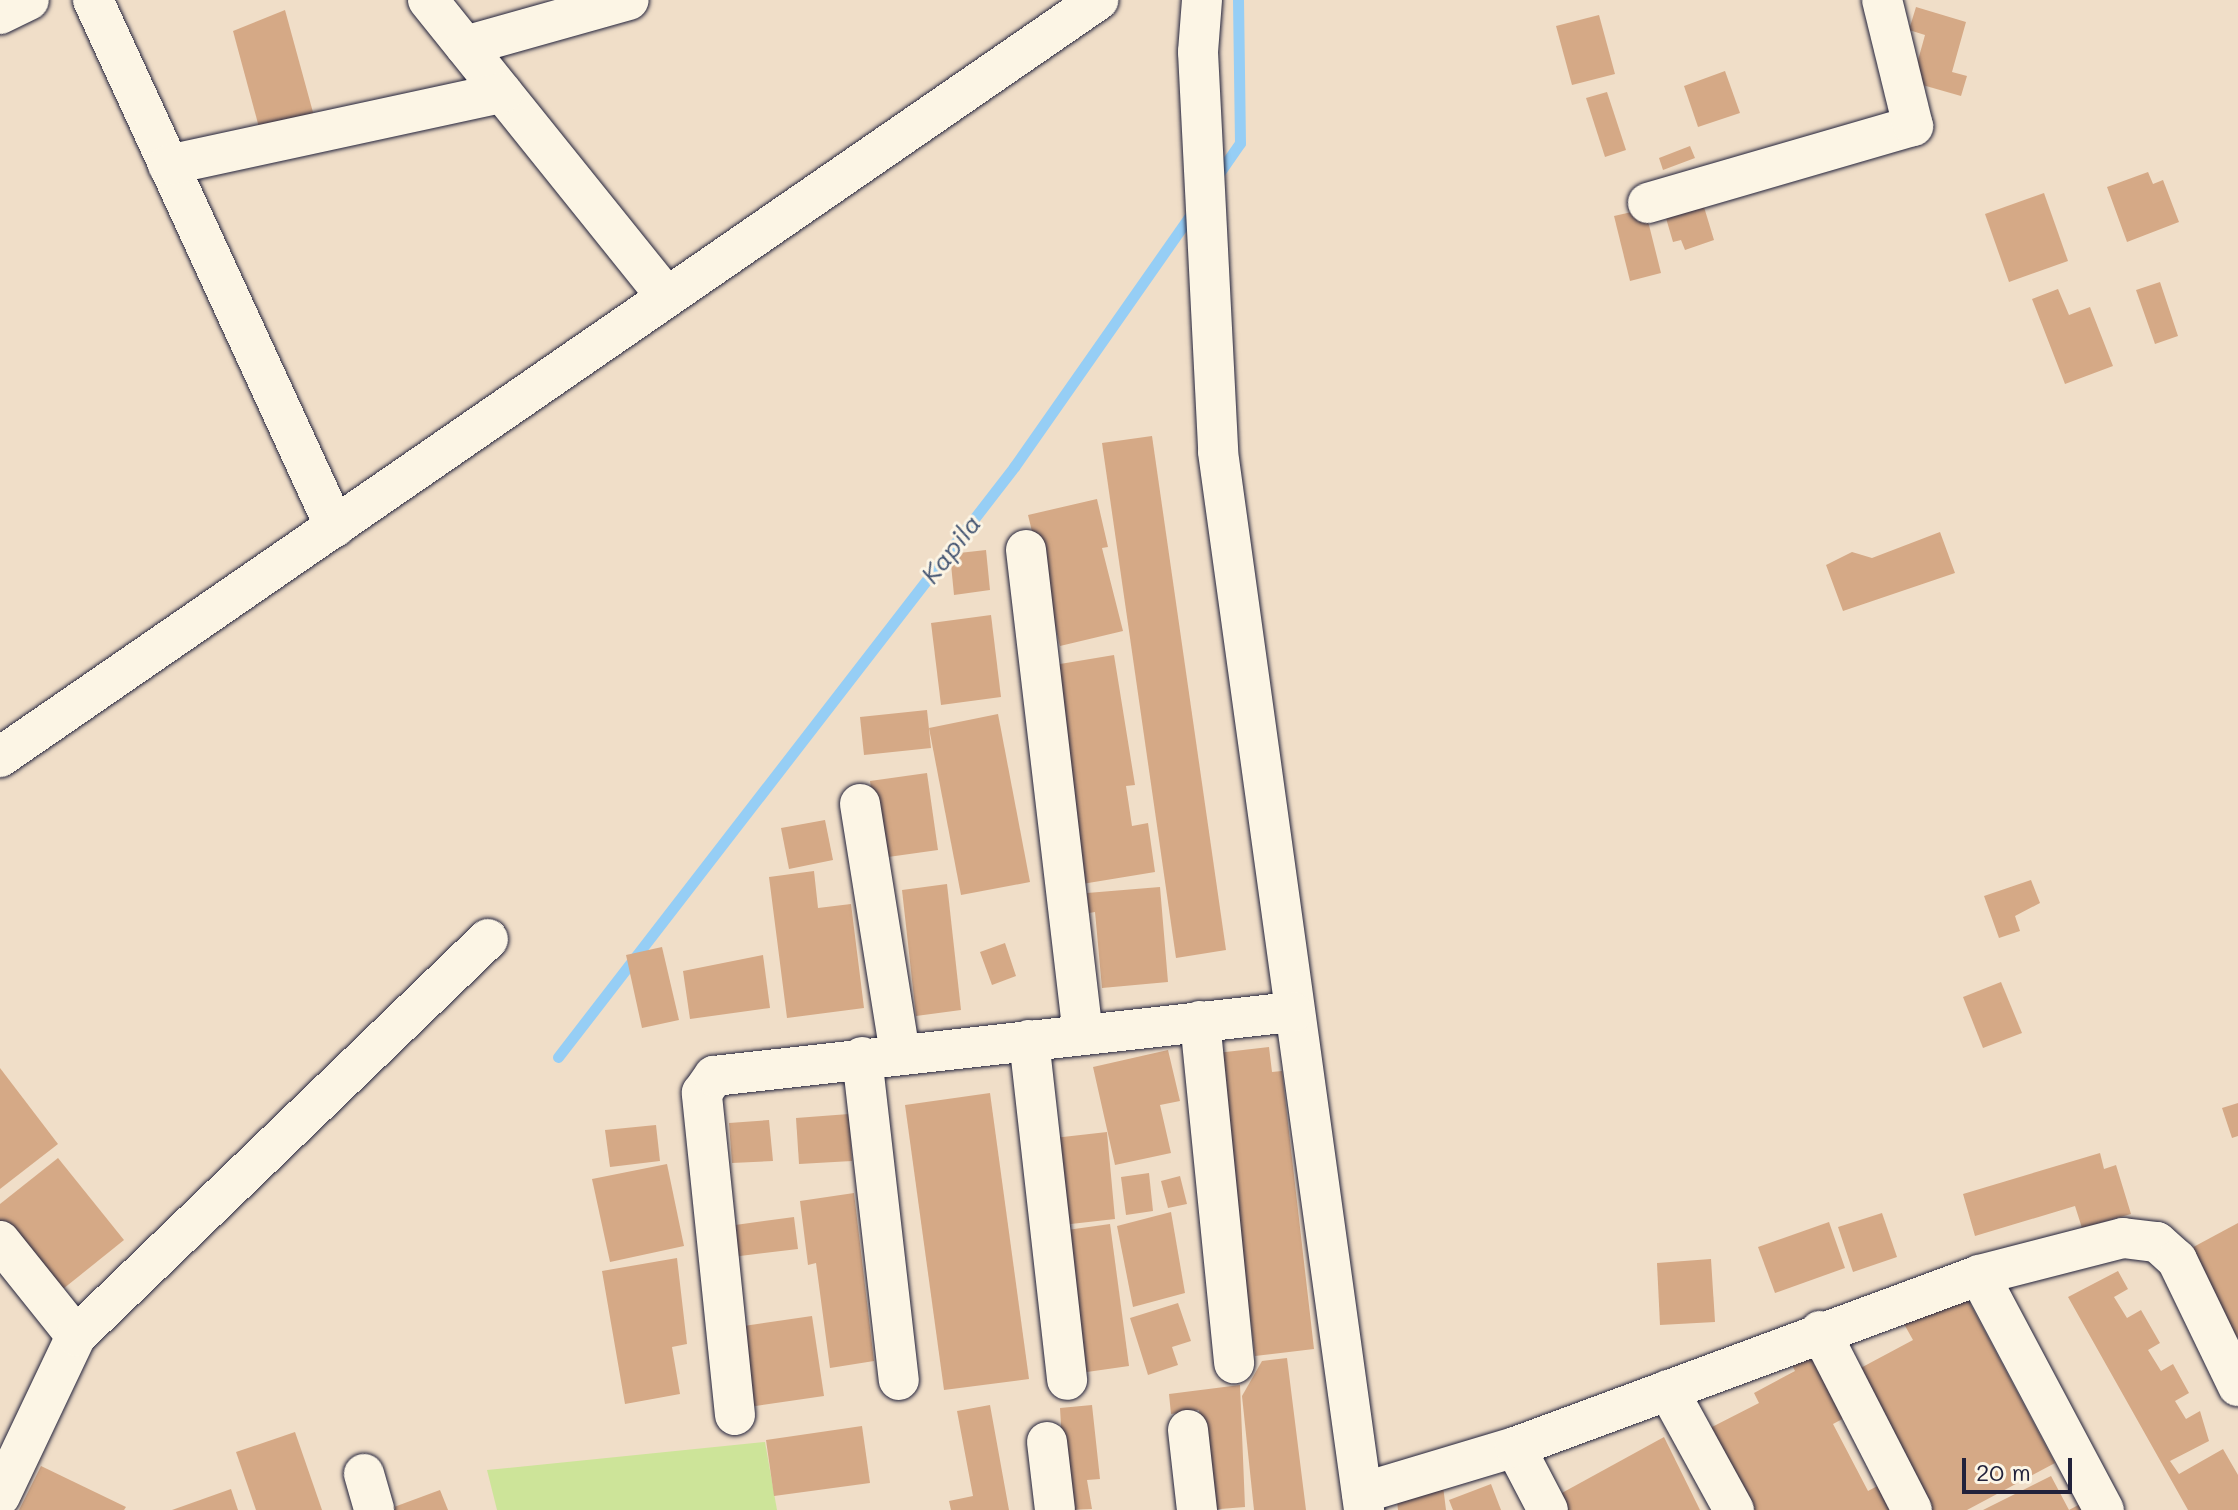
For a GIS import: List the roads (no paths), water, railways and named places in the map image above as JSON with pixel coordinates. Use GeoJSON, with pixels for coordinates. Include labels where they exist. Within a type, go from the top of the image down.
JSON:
{"type":"FeatureCollection","features":[{"type":"Feature","properties":{"kind":"street"},"geometry":{"type":"LineString","coordinates":[[93,0],[335,527]]}},
{"type":"Feature","properties":{"kind":"street"},"geometry":{"type":"LineString","coordinates":[[428,0],[667,297]]}},
{"type":"Feature","properties":{"kind":"street"},"geometry":{"type":"LineString","coordinates":[[465,46],[629,0]]}},
{"type":"Feature","properties":{"kind":"street"},"geometry":{"type":"LineString","coordinates":[[0,757],[1098,0]]}},
{"type":"Feature","properties":{"kind":"street"},"geometry":{"type":"LineString","coordinates":[[1202,0],[1198,52],[1218,452],[1292,1012],[1363,1501],[1979,1275],[2123,1238],[2157,1242],[2177,1260],[2238,1386]]}},
{"type":"Feature","properties":{"kind":"street"},"geometry":{"type":"LineString","coordinates":[[1648,203],[1913,126],[1882,0]]}},
{"type":"Feature","properties":{"kind":"street"},"geometry":{"type":"LineString","coordinates":[[168,165],[502,93]]}},
{"type":"Feature","properties":{"kind":"street"},"geometry":{"type":"LineString","coordinates":[[1026,550],[1083,1034]]}},
{"type":"Feature","properties":{"kind":"street"},"geometry":{"type":"LineString","coordinates":[[860,804],[881,1056],[899,1380]]}},
{"type":"Feature","properties":{"kind":"street"},"geometry":{"type":"LineString","coordinates":[[0,1496],[76,1336],[488,939]]}},
{"type":"Feature","properties":{"kind":"street"},"geometry":{"type":"LineString","coordinates":[[735,1415],[705,1083],[727,1071],[1292,1012]]}},
{"type":"Feature","properties":{"kind":"street"},"geometry":{"type":"LineString","coordinates":[[1200,1021],[1234,1363]]}},
{"type":"Feature","properties":{"kind":"street"},"geometry":{"type":"LineString","coordinates":[[1029,1040],[1067,1380]]}},
{"type":"Feature","properties":{"kind":"street"},"geometry":{"type":"LineString","coordinates":[[0,1241],[76,1336]]}},
{"type":"Feature","properties":{"kind":"street"},"geometry":{"type":"LineString","coordinates":[[1979,1275],[2104,1510]]}},
{"type":"Feature","properties":{"kind":"street"},"geometry":{"type":"LineString","coordinates":[[1820,1331],[1912,1510]]}},
{"type":"Feature","properties":{"kind":"street"},"geometry":{"type":"LineString","coordinates":[[1668,1390],[1734,1510]]}},
{"type":"Feature","properties":{"kind":"street"},"geometry":{"type":"LineString","coordinates":[[1188,1430],[1197,1510]]}},
{"type":"Feature","properties":{"kind":"street"},"geometry":{"type":"LineString","coordinates":[[1047,1442],[1055,1510]]}},
{"type":"Feature","properties":{"kind":"street"},"geometry":{"type":"LineString","coordinates":[[1515,1447],[1548,1510]]}},
{"type":"Feature","properties":{"kind":"waterway","name":"Kapila"},"geometry":{"type":"LineString","coordinates":[[1217,176],[1240,143],[1238,0]]}},
{"type":"Feature","properties":{"kind":"waterway","name":"Kapila"},"geometry":{"type":"LineString","coordinates":[[558,1057],[1014,467],[1194,210]]}}]}
